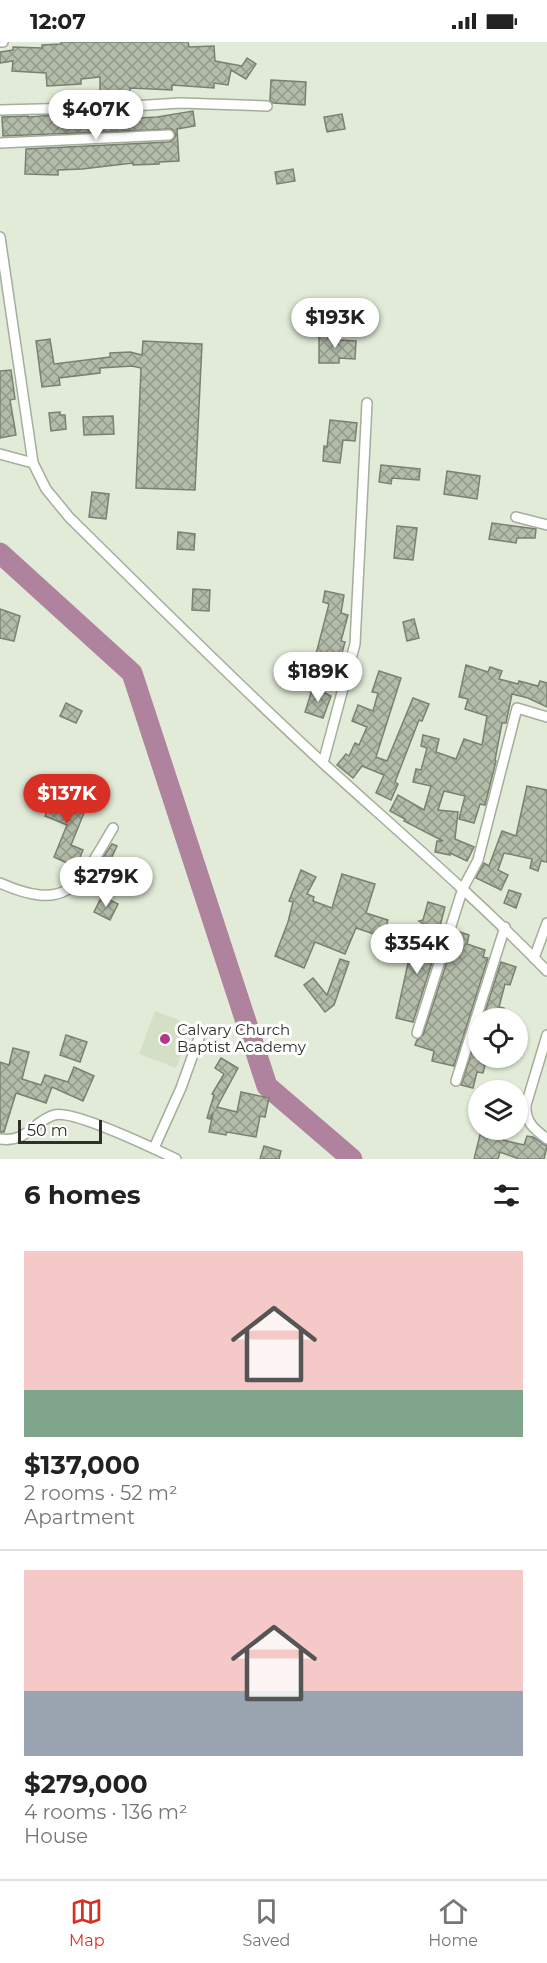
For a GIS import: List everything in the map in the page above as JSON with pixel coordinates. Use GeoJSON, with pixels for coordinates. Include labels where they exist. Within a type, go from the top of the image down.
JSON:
{"type":"FeatureCollection","features":[{"type":"Feature","properties":{"kind":"street"},"geometry":{"type":"LineString","coordinates":[[0,110],[180,103],[267,106]]}},
{"type":"Feature","properties":{"kind":"street"},"geometry":{"type":"LineString","coordinates":[[0,142],[169,135]]}},
{"type":"Feature","properties":{"kind":"street"},"geometry":{"type":"LineString","coordinates":[[0,237],[33,463],[46,489],[69,518],[323,763],[463,888],[547,971]]}},
{"type":"Feature","properties":{"kind":"street"},"geometry":{"type":"LineString","coordinates":[[323,763],[355,644],[367,403]]}},
{"type":"Feature","properties":{"kind":"street"},"geometry":{"type":"LineString","coordinates":[[0,454],[33,463]]}},
{"type":"Feature","properties":{"kind":"street"},"geometry":{"type":"LineString","coordinates":[[516,517],[547,525]]}},
{"type":"Feature","properties":{"kind":"street"},"geometry":{"type":"LineString","coordinates":[[417,1034],[463,888],[479,854],[517,708],[547,717]]}},
{"type":"Feature","properties":{"kind":"street"},"geometry":{"type":"LineString","coordinates":[[0,883],[39,896],[64,893],[74,888],[83,878],[113,828]]}},
{"type":"Feature","properties":{"kind":"street"},"geometry":{"type":"LineString","coordinates":[[534,958],[547,922]]}},
{"type":"Feature","properties":{"kind":"street"},"geometry":{"type":"LineString","coordinates":[[456,1081],[505,927]]}},
{"type":"Feature","properties":{"kind":"street"},"geometry":{"type":"LineString","coordinates":[[154,1148],[181,1088],[200,1035]]}},
{"type":"Feature","properties":{"kind":"street"},"geometry":{"type":"LineString","coordinates":[[547,1035],[525,1113],[529,1124],[547,1139]]}},
{"type":"Feature","properties":{"kind":"street"},"geometry":{"type":"LineString","coordinates":[[0,1139],[27,1134],[50,1116],[61,1114],[103,1127],[176,1159]]}},
{"type":"Feature","properties":{"kind":"shaded area","name":"Calvary Church Baptist Academy"},"geometry":{"type":"Polygon","coordinates":[[[155,1011],[192,1025],[176,1068],[139,1054],[155,1011]]]}},
{"type":"Feature","properties":{"kind":"building"},"geometry":{"type":"Polygon","coordinates":[[[61,42],[188,42],[189,47],[214,46],[215,61],[242,66],[247,58],[256,64],[246,79],[231,70],[228,85],[214,83],[214,88],[172,85],[172,90],[130,88],[130,93],[100,94],[100,77],[81,79],[81,84],[47,86],[46,73],[12,71],[13,61],[0,63],[0,52],[13,50],[13,47],[42,48],[42,45],[61,44],[61,42]]]}},
{"type":"Feature","properties":{"kind":"building"},"geometry":{"type":"Polygon","coordinates":[[[271,80],[306,82],[305,105],[273,103],[270,100],[271,80]]]}},
{"type":"Feature","properties":{"kind":"building"},"geometry":{"type":"Polygon","coordinates":[[[193,111],[195,126],[177,129],[179,161],[159,162],[159,164],[133,165],[133,163],[58,170],[58,175],[25,174],[26,149],[169,142],[176,135],[172,129],[3,136],[2,117],[54,115],[54,119],[138,113],[138,118],[193,111]]]}},
{"type":"Feature","properties":{"kind":"building"},"geometry":{"type":"Polygon","coordinates":[[[342,114],[345,129],[327,132],[324,117],[342,114]]]}},
{"type":"Feature","properties":{"kind":"building"},"geometry":{"type":"Polygon","coordinates":[[[293,169],[295,181],[277,184],[275,172],[293,169]]]}},
{"type":"Feature","properties":{"kind":"building"},"geometry":{"type":"Polygon","coordinates":[[[319,334],[339,334],[339,340],[356,341],[355,359],[339,358],[339,363],[319,363],[319,334]]]}},
{"type":"Feature","properties":{"kind":"building"},"geometry":{"type":"Polygon","coordinates":[[[50,339],[54,364],[110,357],[110,353],[130,352],[142,355],[143,341],[202,344],[195,490],[136,488],[141,368],[132,366],[100,368],[100,373],[59,378],[60,385],[42,387],[36,341],[50,339]]]}},
{"type":"Feature","properties":{"kind":"building"},"geometry":{"type":"Polygon","coordinates":[[[11,370],[15,399],[10,400],[16,435],[0,438],[0,371],[11,370]]]}},
{"type":"Feature","properties":{"kind":"building"},"geometry":{"type":"Polygon","coordinates":[[[60,412],[60,415],[65,415],[66,429],[51,431],[49,413],[60,412]]]}},
{"type":"Feature","properties":{"kind":"building"},"geometry":{"type":"Polygon","coordinates":[[[113,416],[114,434],[84,435],[83,417],[113,416]]]}},
{"type":"Feature","properties":{"kind":"building"},"geometry":{"type":"Polygon","coordinates":[[[330,420],[357,423],[355,441],[343,440],[340,463],[323,461],[330,420]]]}},
{"type":"Feature","properties":{"kind":"building"},"geometry":{"type":"Polygon","coordinates":[[[381,465],[420,469],[419,480],[392,478],[391,484],[379,482],[381,465]]]}},
{"type":"Feature","properties":{"kind":"building"},"geometry":{"type":"Polygon","coordinates":[[[447,471],[480,476],[477,499],[444,494],[447,471]]]}},
{"type":"Feature","properties":{"kind":"building"},"geometry":{"type":"Polygon","coordinates":[[[92,492],[109,494],[106,519],[89,517],[92,492]]]}},
{"type":"Feature","properties":{"kind":"building"},"geometry":{"type":"Polygon","coordinates":[[[492,523],[536,529],[535,538],[517,538],[516,543],[489,539],[492,523]]]}},
{"type":"Feature","properties":{"kind":"building"},"geometry":{"type":"Polygon","coordinates":[[[397,526],[417,528],[413,560],[394,558],[397,526]]]}},
{"type":"Feature","properties":{"kind":"building"},"geometry":{"type":"Polygon","coordinates":[[[178,532],[195,534],[194,550],[177,549],[178,532]]]}},
{"type":"Feature","properties":{"kind":"building"},"geometry":{"type":"Polygon","coordinates":[[[193,589],[210,590],[209,611],[192,610],[193,589]]]}},
{"type":"Feature","properties":{"kind":"building"},"geometry":{"type":"Polygon","coordinates":[[[325,591],[344,595],[341,613],[348,615],[341,641],[345,642],[340,660],[336,659],[331,679],[314,673],[319,655],[316,654],[329,604],[323,602],[325,591]]]}},
{"type":"Feature","properties":{"kind":"building"},"geometry":{"type":"Polygon","coordinates":[[[0,609],[20,616],[14,641],[0,638],[0,609]]]}},
{"type":"Feature","properties":{"kind":"building"},"geometry":{"type":"Polygon","coordinates":[[[414,619],[419,638],[407,641],[403,622],[414,619]]]}},
{"type":"Feature","properties":{"kind":"building"},"geometry":{"type":"Polygon","coordinates":[[[466,665],[488,672],[490,667],[502,671],[499,679],[518,684],[519,681],[538,686],[540,681],[547,683],[547,707],[528,698],[512,694],[506,723],[502,723],[496,761],[485,805],[480,804],[474,823],[459,819],[465,796],[444,791],[438,810],[458,812],[455,839],[474,847],[467,861],[450,853],[450,855],[435,852],[437,841],[443,841],[404,821],[405,819],[390,811],[398,795],[424,810],[431,786],[413,782],[416,769],[421,770],[427,748],[421,746],[423,735],[439,739],[436,752],[456,759],[464,739],[482,745],[487,716],[465,709],[468,699],[459,697],[466,665]]]}},
{"type":"Feature","properties":{"kind":"building"},"geometry":{"type":"Polygon","coordinates":[[[379,671],[401,678],[376,757],[387,761],[413,698],[429,704],[422,721],[419,720],[395,782],[398,784],[391,800],[376,793],[384,775],[362,766],[353,778],[337,765],[346,754],[349,756],[355,743],[359,745],[367,727],[352,721],[358,705],[373,711],[378,693],[372,692],[379,671]]]}},
{"type":"Feature","properties":{"kind":"building"},"geometry":{"type":"Polygon","coordinates":[[[313,687],[331,696],[323,718],[305,712],[313,687]]]}},
{"type":"Feature","properties":{"kind":"building"},"geometry":{"type":"Polygon","coordinates":[[[66,703],[82,711],[76,723],[60,716],[66,703]]]}},
{"type":"Feature","properties":{"kind":"building"},"geometry":{"type":"Polygon","coordinates":[[[527,786],[547,790],[547,862],[541,861],[538,871],[530,868],[532,859],[504,853],[498,870],[508,875],[501,890],[476,878],[484,863],[489,866],[502,831],[516,836],[527,786]]]}},
{"type":"Feature","properties":{"kind":"building"},"geometry":{"type":"Polygon","coordinates":[[[55,791],[88,803],[71,845],[83,850],[76,867],[54,857],[67,825],[45,816],[55,791]]]}},
{"type":"Feature","properties":{"kind":"building"},"geometry":{"type":"Polygon","coordinates":[[[112,844],[117,846],[99,885],[88,880],[112,844]]]}},
{"type":"Feature","properties":{"kind":"building"},"geometry":{"type":"Polygon","coordinates":[[[301,870],[316,877],[307,894],[314,897],[313,901],[332,908],[342,874],[375,884],[366,913],[388,920],[383,937],[356,928],[345,954],[315,942],[304,968],[275,956],[288,922],[293,902],[289,901],[301,870]]]}},
{"type":"Feature","properties":{"kind":"building"},"geometry":{"type":"Polygon","coordinates":[[[509,890],[521,894],[516,908],[504,903],[509,890]]]}},
{"type":"Feature","properties":{"kind":"building"},"geometry":{"type":"Polygon","coordinates":[[[102,896],[118,904],[110,920],[94,912],[102,896]]]}},
{"type":"Feature","properties":{"kind":"building"},"geometry":{"type":"Polygon","coordinates":[[[428,902],[445,907],[440,926],[444,927],[441,936],[419,921],[423,920],[428,902]]]}},
{"type":"Feature","properties":{"kind":"building"},"geometry":{"type":"Polygon","coordinates":[[[419,930],[440,938],[413,1022],[396,1018],[410,954],[412,954],[419,930]]]}},
{"type":"Feature","properties":{"kind":"building"},"geometry":{"type":"Polygon","coordinates":[[[457,931],[469,935],[467,944],[485,950],[483,957],[488,958],[472,1008],[468,1008],[468,1022],[454,1066],[432,1061],[434,1051],[415,1045],[423,1035],[457,931]]]}},
{"type":"Feature","properties":{"kind":"building"},"geometry":{"type":"Polygon","coordinates":[[[340,959],[349,962],[334,1005],[325,1012],[304,985],[313,978],[327,995],[340,959]]]}},
{"type":"Feature","properties":{"kind":"building"},"geometry":{"type":"Polygon","coordinates":[[[501,962],[516,967],[510,985],[505,984],[499,1007],[504,1008],[486,1008],[501,962]]]}},
{"type":"Feature","properties":{"kind":"building"},"geometry":{"type":"Polygon","coordinates":[[[66,1035],[87,1042],[80,1062],[60,1055],[66,1035]]]}},
{"type":"Feature","properties":{"kind":"building"},"geometry":{"type":"Polygon","coordinates":[[[13,1048],[29,1052],[22,1079],[41,1085],[45,1075],[68,1082],[74,1067],[94,1076],[83,1101],[52,1087],[46,1103],[16,1093],[4,1132],[0,1132],[0,1062],[9,1065],[13,1048]]]}},
{"type":"Feature","properties":{"kind":"building"},"geometry":{"type":"Polygon","coordinates":[[[221,1058],[238,1068],[217,1107],[237,1112],[241,1092],[269,1098],[265,1117],[260,1116],[256,1137],[227,1132],[226,1135],[209,1132],[213,1113],[210,1119],[207,1118],[214,1095],[212,1094],[224,1074],[215,1068],[221,1058]]]}},
{"type":"Feature","properties":{"kind":"building"},"geometry":{"type":"Polygon","coordinates":[[[468,1064],[468,1068],[484,1068],[483,1073],[477,1072],[475,1080],[468,1080],[468,1087],[461,1085],[468,1064]]]}},
{"type":"Feature","properties":{"kind":"building"},"geometry":{"type":"Polygon","coordinates":[[[528,1136],[547,1146],[544,1159],[519,1159],[500,1152],[498,1159],[474,1159],[479,1140],[503,1140],[524,1145],[528,1136]]]}},
{"type":"Feature","properties":{"kind":"building"},"geometry":{"type":"Polygon","coordinates":[[[264,1146],[281,1151],[279,1159],[260,1159],[264,1146]]]}},
{"type":"Feature","properties":{"kind":"waterway"},"geometry":{"type":"LineString","coordinates":[[0,553],[132,673],[267,1086],[352,1159]]}},
{"type":"Feature","properties":{"kind":"place","name":"Calvary Church Baptist Academy"},"geometry":{"type":"Point","coordinates":[165,1039]}}]}
